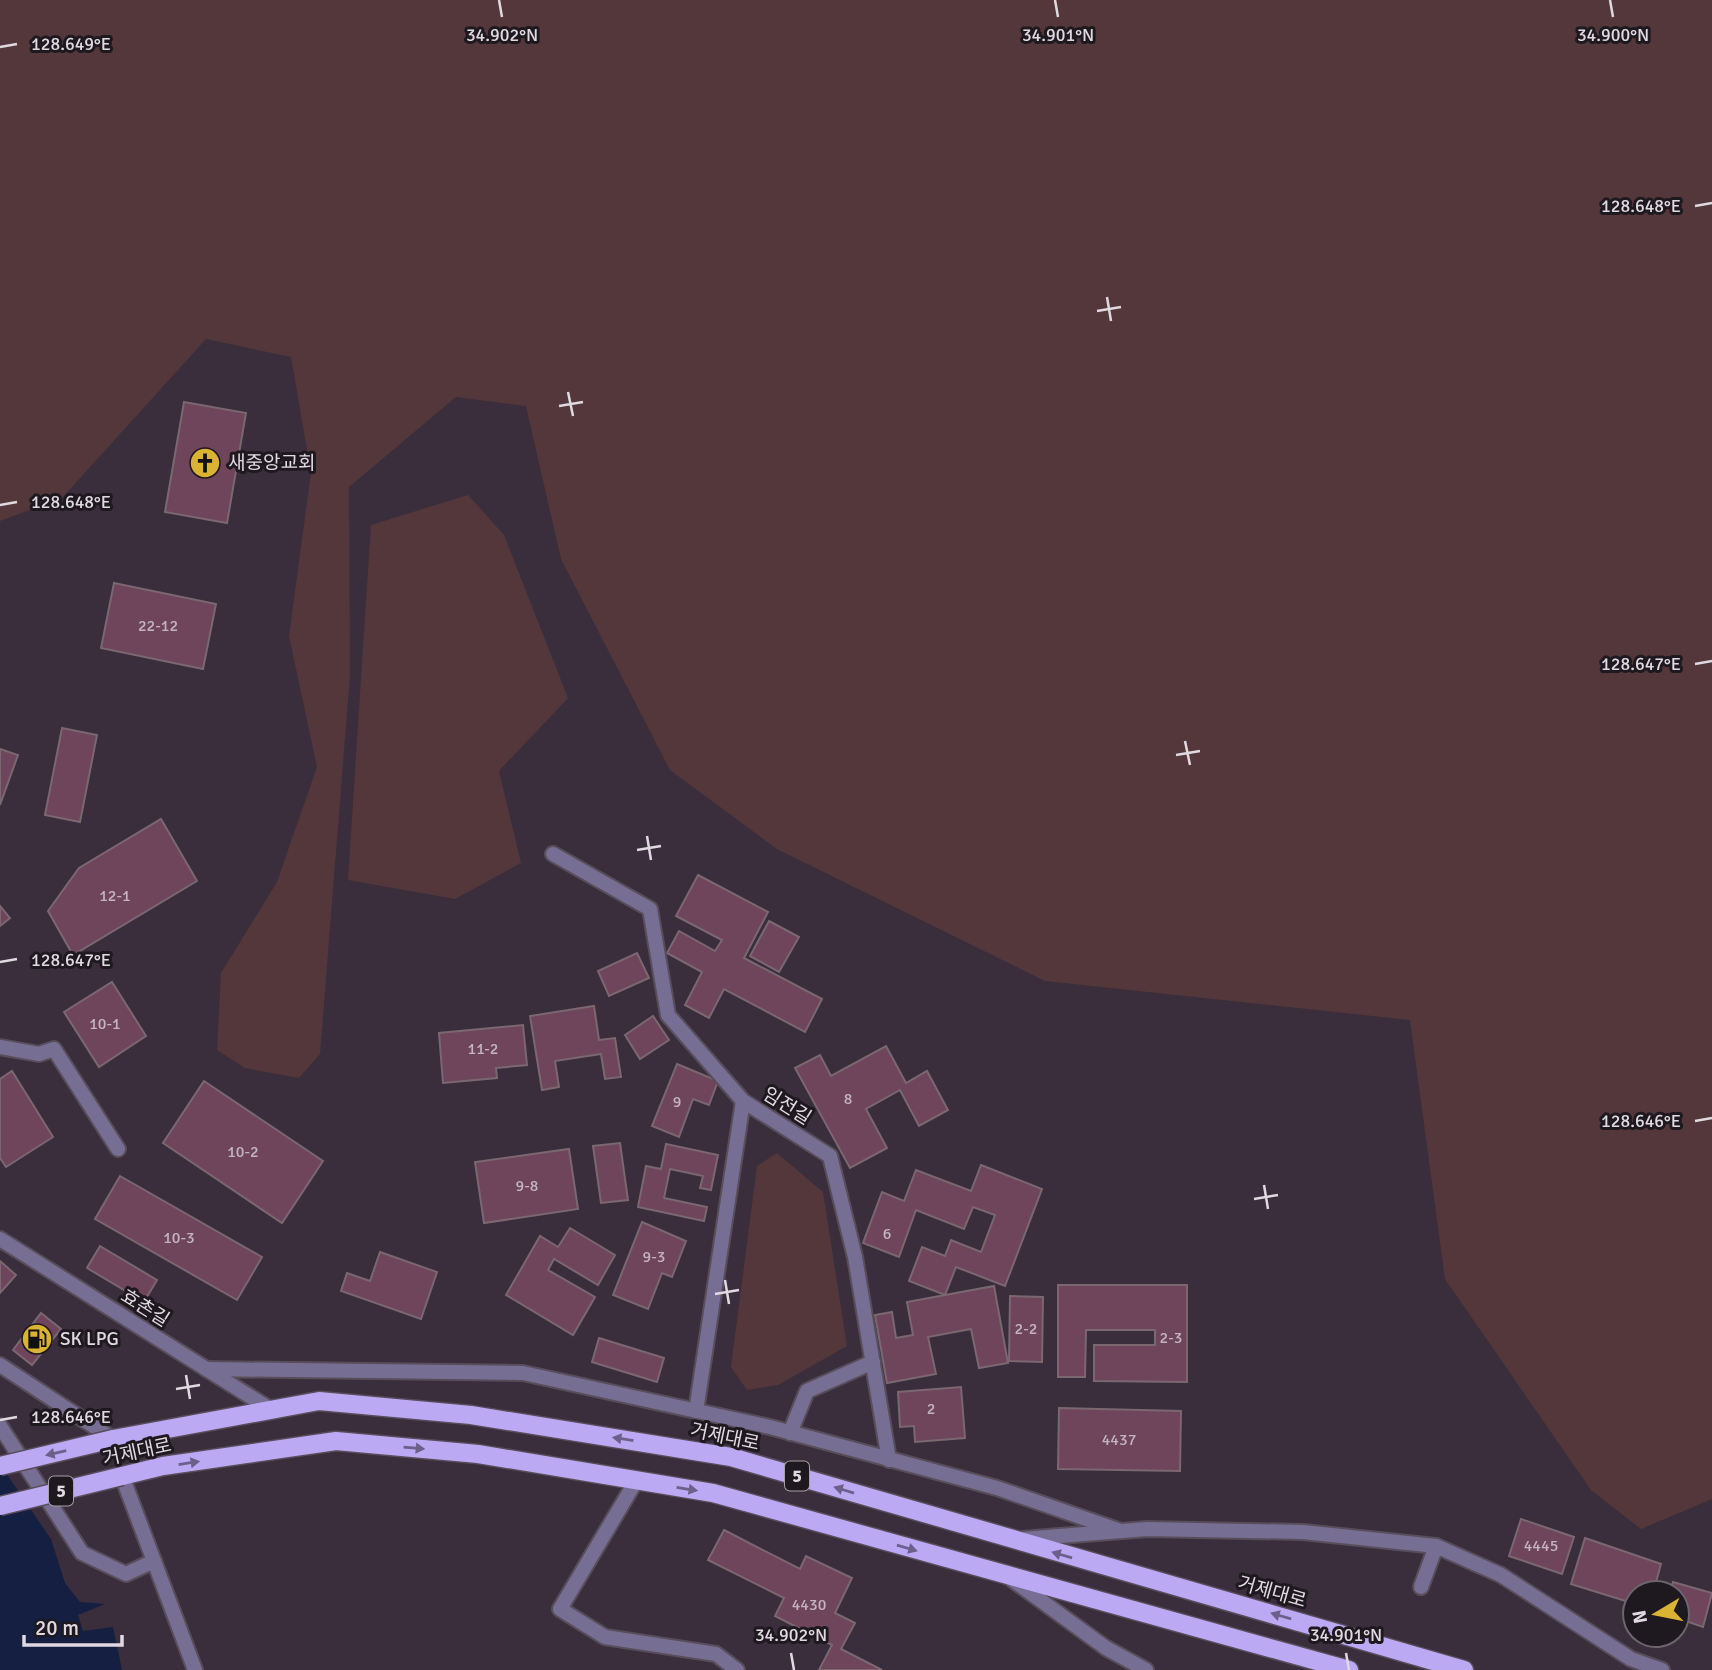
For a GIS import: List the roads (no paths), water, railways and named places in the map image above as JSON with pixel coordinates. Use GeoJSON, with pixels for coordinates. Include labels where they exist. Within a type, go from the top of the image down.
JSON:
{"type":"FeatureCollection","features":[{"type":"Feature","properties":{"kind":"main road","name":"거제대로"},"geometry":{"type":"LineString","coordinates":[[0,1466],[113,1439],[318,1401],[471,1415],[731,1457],[1464,1670]]}},
{"type":"Feature","properties":{"kind":"main road","name":"거제대로"},"geometry":{"type":"LineString","coordinates":[[0,1506],[163,1466],[336,1441],[478,1454],[713,1493],[1349,1670]]}},
{"type":"Feature","properties":{"kind":"street","name":"임전길"},"geometry":{"type":"LineString","coordinates":[[553,853],[650,909],[668,1015],[743,1101],[830,1156],[855,1257],[890,1460]]}},
{"type":"Feature","properties":{"kind":"street"},"geometry":{"type":"LineString","coordinates":[[0,1047],[39,1054],[54,1049],[118,1149]]}},
{"type":"Feature","properties":{"kind":"street"},"geometry":{"type":"LineString","coordinates":[[696,1411],[743,1101]]}},
{"type":"Feature","properties":{"kind":"street","name":"효촌길"},"geometry":{"type":"LineString","coordinates":[[0,1239],[270,1409]]}},
{"type":"Feature","properties":{"kind":"street"},"geometry":{"type":"LineString","coordinates":[[790,1433],[807,1391],[873,1362]]}},
{"type":"Feature","properties":{"kind":"street"},"geometry":{"type":"LineString","coordinates":[[0,1365],[113,1439]]}},
{"type":"Feature","properties":{"kind":"street"},"geometry":{"type":"LineString","coordinates":[[206,1369],[523,1373],[790,1433],[997,1488],[1121,1531]]}},
{"type":"Feature","properties":{"kind":"street"},"geometry":{"type":"LineString","coordinates":[[0,1426],[82,1553],[126,1574],[154,1561]]}},
{"type":"Feature","properties":{"kind":"street"},"geometry":{"type":"LineString","coordinates":[[122,1476],[195,1670]]}},
{"type":"Feature","properties":{"kind":"street"},"geometry":{"type":"LineString","coordinates":[[636,1480],[560,1609],[605,1637],[716,1654],[737,1670]]}},
{"type":"Feature","properties":{"kind":"street"},"geometry":{"type":"LineString","coordinates":[[1010,1540],[1121,1531],[1303,1532],[1436,1546],[1501,1575],[1631,1659],[1662,1670]]}},
{"type":"Feature","properties":{"kind":"street"},"geometry":{"type":"LineString","coordinates":[[1421,1587],[1436,1546]]}},
{"type":"Feature","properties":{"kind":"street"},"geometry":{"type":"LineString","coordinates":[[1009,1577],[1106,1648],[1146,1670]]}},
{"type":"Feature","properties":{"kind":"water"},"geometry":{"type":"Polygon","coordinates":[[[0,1464],[51,1539],[65,1583],[80,1602],[105,1604],[78,1615],[83,1631],[113,1627],[122,1670],[0,1670],[0,1464]]]}},
{"type":"Feature","properties":{"kind":"place","name":"새중앙교회"},"geometry":{"type":"Point","coordinates":[205,463]}},
{"type":"Feature","properties":{"kind":"place","name":"SK LPG"},"geometry":{"type":"Point","coordinates":[37,1339]}}]}
